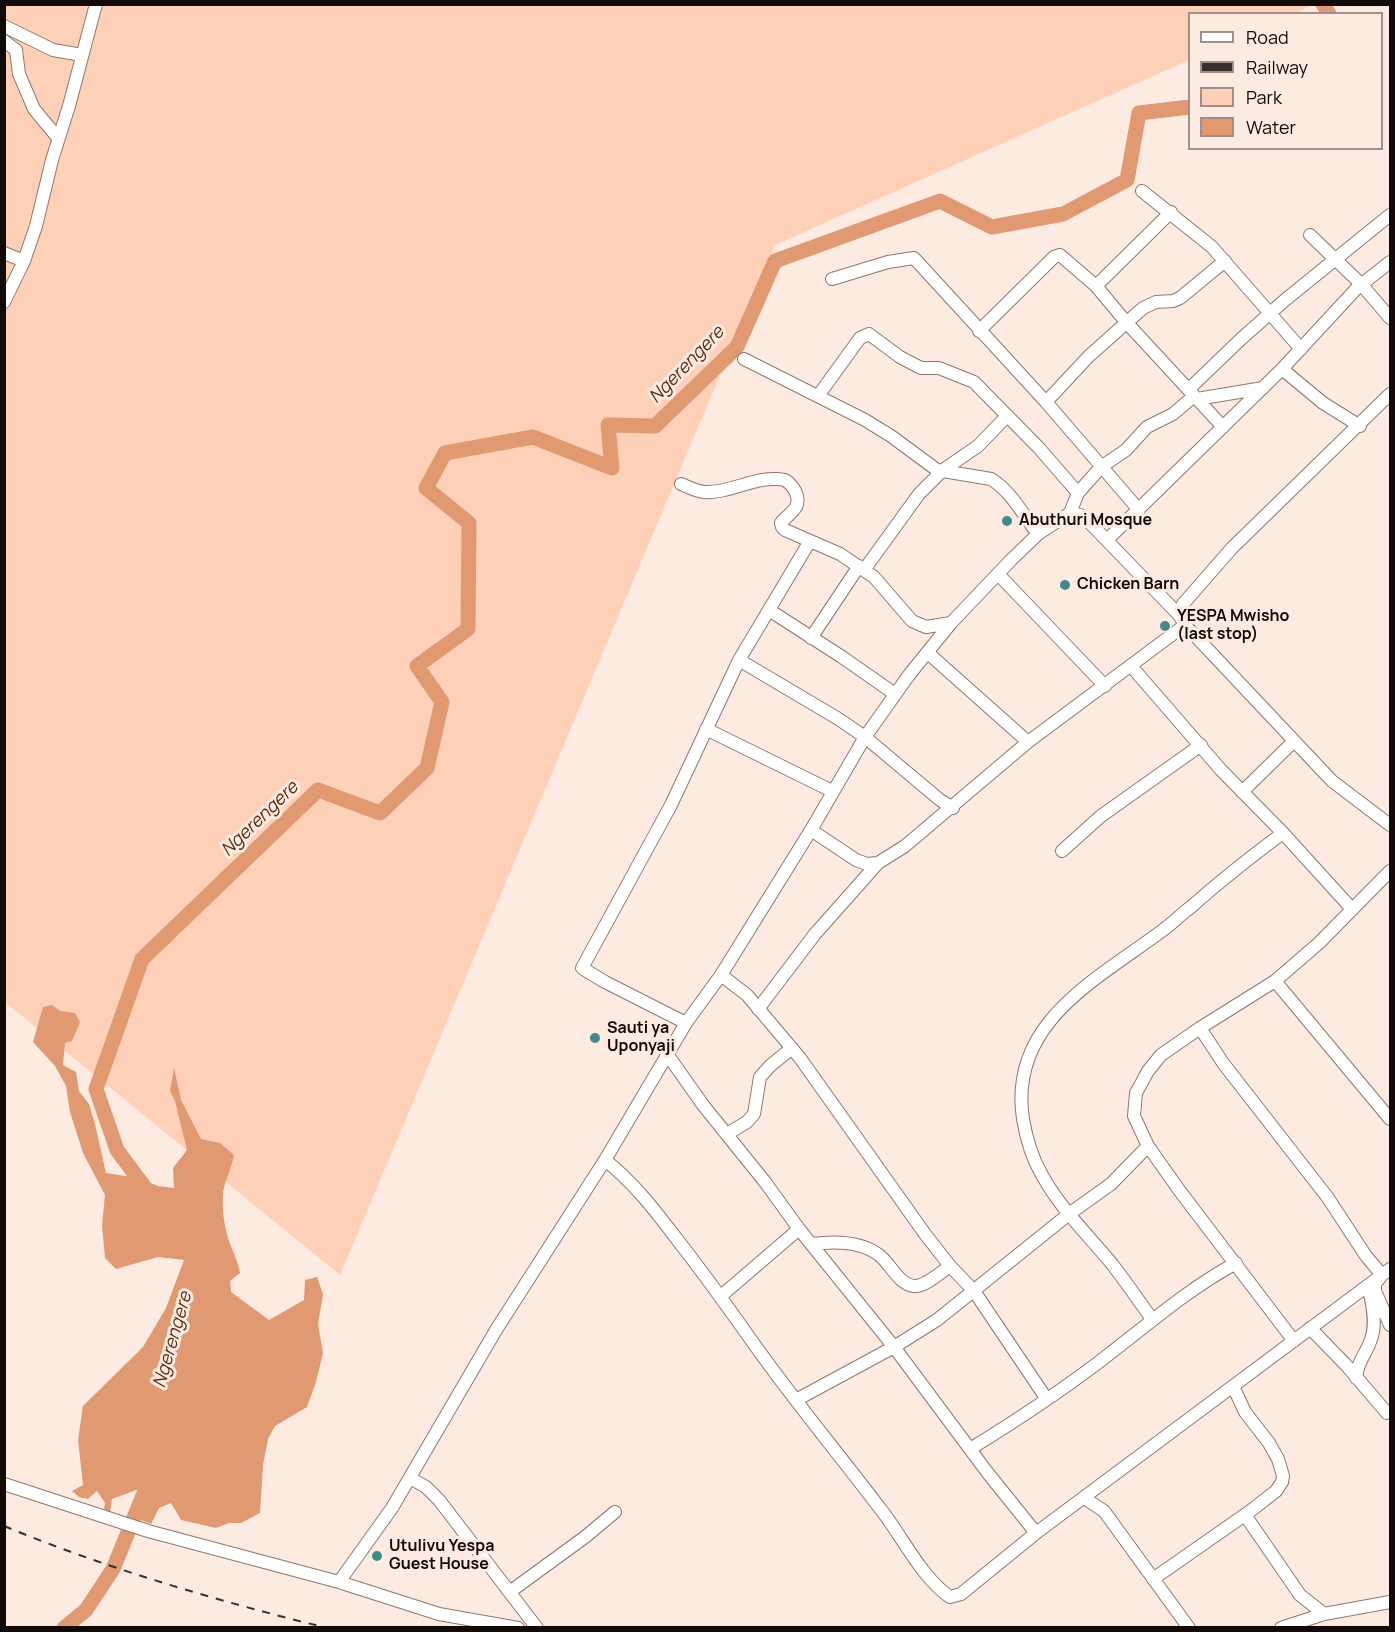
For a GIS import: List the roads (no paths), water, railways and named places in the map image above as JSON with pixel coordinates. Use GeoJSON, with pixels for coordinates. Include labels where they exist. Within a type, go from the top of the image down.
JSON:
{"type":"FeatureCollection","features":[{"type":"Feature","properties":{"kind":"street"},"geometry":{"type":"LineString","coordinates":[[4,303],[24,261],[36,226],[96,4]]}},
{"type":"Feature","properties":{"kind":"street"},"geometry":{"type":"LineString","coordinates":[[4,26],[53,50],[82,55]]}},
{"type":"Feature","properties":{"kind":"street"},"geometry":{"type":"LineString","coordinates":[[4,41],[16,50],[19,74],[34,109],[58,138]]}},
{"type":"Feature","properties":{"kind":"street"},"geometry":{"type":"LineString","coordinates":[[1142,191],[1212,247],[1301,350]]}},
{"type":"Feature","properties":{"kind":"street"},"geometry":{"type":"LineString","coordinates":[[1096,286],[1171,213]]}},
{"type":"Feature","properties":{"kind":"street"},"geometry":{"type":"LineString","coordinates":[[339,1582],[392,1508],[496,1330],[605,1160],[686,1023],[720,975],[811,830],[865,737],[909,675],[951,623],[998,574],[1038,534],[1070,513],[1078,493],[1101,467],[1126,450],[1147,427],[1173,414],[1269,314],[1390,215]]}},
{"type":"Feature","properties":{"kind":"street"},"geometry":{"type":"LineString","coordinates":[[1310,235],[1336,258],[1390,318]]}},
{"type":"Feature","properties":{"kind":"street"},"geometry":{"type":"LineString","coordinates":[[4,255],[24,261]]}},
{"type":"Feature","properties":{"kind":"street"},"geometry":{"type":"LineString","coordinates":[[979,331],[1057,256],[1063,256],[1096,286],[1126,322],[1223,427]]}},
{"type":"Feature","properties":{"kind":"street"},"geometry":{"type":"LineString","coordinates":[[832,279],[897,260],[914,258],[1046,402],[1139,510]]}},
{"type":"Feature","properties":{"kind":"street"},"geometry":{"type":"LineString","coordinates":[[1046,402],[1089,356],[1126,322],[1149,304],[1180,298],[1225,261]]}},
{"type":"Feature","properties":{"kind":"street"},"geometry":{"type":"LineString","coordinates":[[1107,540],[1301,350],[1361,284],[1390,262]]}},
{"type":"Feature","properties":{"kind":"street"},"geometry":{"type":"LineString","coordinates":[[818,396],[860,338],[869,334],[900,357],[921,368],[939,368],[974,382],[1039,448],[1078,493]]}},
{"type":"Feature","properties":{"kind":"street"},"geometry":{"type":"LineString","coordinates":[[744,359],[865,420],[937,470],[995,482],[1016,504],[1038,534]]}},
{"type":"Feature","properties":{"kind":"street"},"geometry":{"type":"LineString","coordinates":[[1282,369],[1323,403],[1360,426]]}},
{"type":"Feature","properties":{"kind":"street"},"geometry":{"type":"LineString","coordinates":[[1193,395],[1263,388]]}},
{"type":"Feature","properties":{"kind":"street"},"geometry":{"type":"LineString","coordinates":[[758,1009],[815,934],[878,863],[905,846],[1029,742],[1131,666],[1182,620],[1183,604],[1232,548],[1360,426],[1390,394]]}},
{"type":"Feature","properties":{"kind":"street"},"geometry":{"type":"LineString","coordinates":[[811,638],[919,494],[943,470],[978,446],[1007,416]]}},
{"type":"Feature","properties":{"kind":"street"},"geometry":{"type":"LineString","coordinates":[[681,484],[704,492],[760,481],[785,480],[794,488],[797,498],[796,507],[782,523],[782,527],[840,554],[862,568],[874,577],[912,621],[926,627],[951,623]]}},
{"type":"Feature","properties":{"kind":"street"},"geometry":{"type":"LineString","coordinates":[[1070,513],[1084,517],[1107,540],[1332,781],[1390,825]]}},
{"type":"Feature","properties":{"kind":"street"},"geometry":{"type":"LineString","coordinates":[[686,1023],[582,968],[670,805],[739,660],[810,541]]}},
{"type":"Feature","properties":{"kind":"street"},"geometry":{"type":"LineString","coordinates":[[998,574],[1105,686]]}},
{"type":"Feature","properties":{"kind":"street"},"geometry":{"type":"LineString","coordinates":[[769,610],[895,694]]}},
{"type":"Feature","properties":{"kind":"street"},"geometry":{"type":"LineString","coordinates":[[928,653],[1029,742]]}},
{"type":"Feature","properties":{"kind":"street"},"geometry":{"type":"LineString","coordinates":[[739,660],[865,737],[940,800],[953,808]]}},
{"type":"Feature","properties":{"kind":"street"},"geometry":{"type":"LineString","coordinates":[[1131,666],[1242,792],[1352,909]]}},
{"type":"Feature","properties":{"kind":"street"},"geometry":{"type":"LineString","coordinates":[[706,729],[832,791]]}},
{"type":"Feature","properties":{"kind":"street"},"geometry":{"type":"LineString","coordinates":[[1242,792],[1294,741]]}},
{"type":"Feature","properties":{"kind":"street"},"geometry":{"type":"LineString","coordinates":[[1062,851],[1101,816],[1201,745]]}},
{"type":"Feature","properties":{"kind":"street"},"geometry":{"type":"LineString","coordinates":[[811,830],[856,860],[867,864],[878,863]]}},
{"type":"Feature","properties":{"kind":"street"},"geometry":{"type":"LineString","coordinates":[[1152,1319],[1114,1267],[1069,1214],[1041,1174],[1025,1134],[1020,1100],[1023,1076],[1035,1041],[1047,1022],[1082,988],[1165,929],[1259,850],[1283,833]]}},
{"type":"Feature","properties":{"kind":"street"},"geometry":{"type":"LineString","coordinates":[[1294,1341],[1148,1146],[1134,1116],[1136,1093],[1148,1071],[1161,1055],[1275,981],[1318,943],[1390,871]]}},
{"type":"Feature","properties":{"kind":"street"},"geometry":{"type":"LineString","coordinates":[[720,975],[747,995],[792,1048],[950,1266],[974,1291],[1046,1398]]}},
{"type":"Feature","properties":{"kind":"street"},"geometry":{"type":"LineString","coordinates":[[1275,981],[1390,1119]]}},
{"type":"Feature","properties":{"kind":"street"},"geometry":{"type":"LineString","coordinates":[[1200,1028],[1223,1063],[1328,1198],[1366,1256],[1386,1272]]}},
{"type":"Feature","properties":{"kind":"street"},"geometry":{"type":"LineString","coordinates":[[727,1134],[754,1114],[760,1077],[792,1048]]}},
{"type":"Feature","properties":{"kind":"street"},"geometry":{"type":"LineString","coordinates":[[667,1054],[703,1105],[894,1347],[1036,1533]]}},
{"type":"Feature","properties":{"kind":"street"},"geometry":{"type":"LineString","coordinates":[[796,1400],[894,1347],[937,1320],[1069,1214],[1111,1184],[1148,1146]]}},
{"type":"Feature","properties":{"kind":"street"},"geometry":{"type":"LineString","coordinates":[[605,1160],[638,1190],[721,1296],[939,1590],[950,1597],[961,1594],[1036,1533],[1386,1272]]}},
{"type":"Feature","properties":{"kind":"street"},"geometry":{"type":"LineString","coordinates":[[721,1296],[799,1229]]}},
{"type":"Feature","properties":{"kind":"street"},"geometry":{"type":"LineString","coordinates":[[811,1244],[849,1243],[867,1247],[880,1256],[910,1286],[917,1287],[950,1266]]}},
{"type":"Feature","properties":{"kind":"street"},"geometry":{"type":"LineString","coordinates":[[970,1449],[1002,1430],[1097,1363],[1206,1280],[1236,1263]]}},
{"type":"Feature","properties":{"kind":"street"},"geometry":{"type":"LineString","coordinates":[[1386,1272],[1375,1284],[1375,1291],[1390,1324]]}},
{"type":"Feature","properties":{"kind":"street"},"geometry":{"type":"LineString","coordinates":[[1356,1378],[1357,1368],[1370,1343],[1374,1328],[1372,1300],[1368,1286]]}},
{"type":"Feature","properties":{"kind":"street"},"geometry":{"type":"LineString","coordinates":[[1310,1328],[1387,1413]]}},
{"type":"Feature","properties":{"kind":"street"},"geometry":{"type":"LineString","coordinates":[[1153,1579],[1245,1515],[1276,1491],[1282,1482],[1283,1476],[1278,1459],[1269,1443],[1245,1412],[1233,1386]]}},
{"type":"Feature","properties":{"kind":"street"},"geometry":{"type":"LineString","coordinates":[[410,1478],[426,1487],[439,1500],[511,1591],[537,1628]]}},
{"type":"Feature","properties":{"kind":"street"},"geometry":{"type":"LineString","coordinates":[[1104,1511],[1106,1481]]}},
{"type":"Feature","properties":{"kind":"street"},"geometry":{"type":"LineString","coordinates":[[4,1484],[148,1531],[339,1582],[439,1614],[518,1628]]}},
{"type":"Feature","properties":{"kind":"street"},"geometry":{"type":"LineString","coordinates":[[1084,1498],[1104,1511],[1189,1628]]}},
{"type":"Feature","properties":{"kind":"street"},"geometry":{"type":"LineString","coordinates":[[511,1591],[615,1512]]}},
{"type":"Feature","properties":{"kind":"street"},"geometry":{"type":"LineString","coordinates":[[1245,1515],[1300,1595],[1324,1614]]}},
{"type":"Feature","properties":{"kind":"street"},"geometry":{"type":"LineString","coordinates":[[1281,1628],[1324,1614],[1390,1602]]}},
{"type":"Feature","properties":{"kind":"water"},"geometry":{"type":"Polygon","coordinates":[[[52,1005],[60,1011],[75,1013],[80,1022],[72,1041],[65,1043],[63,1065],[76,1072],[79,1091],[89,1104],[106,1173],[138,1178],[158,1186],[174,1188],[173,1168],[187,1150],[175,1101],[170,1091],[174,1068],[181,1100],[201,1139],[220,1143],[234,1155],[223,1191],[227,1233],[240,1273],[230,1281],[231,1292],[269,1320],[304,1300],[305,1280],[317,1277],[323,1294],[318,1324],[323,1353],[316,1382],[307,1407],[275,1426],[268,1439],[263,1465],[260,1513],[241,1523],[229,1523],[216,1528],[181,1520],[171,1503],[159,1508],[151,1524],[136,1518],[145,1498],[139,1489],[112,1499],[110,1512],[104,1509],[105,1503],[97,1491],[88,1499],[79,1497],[72,1491],[83,1485],[78,1440],[83,1406],[143,1347],[166,1308],[184,1260],[158,1257],[116,1269],[105,1258],[102,1226],[105,1195],[83,1153],[70,1112],[66,1086],[55,1066],[33,1042],[43,1007],[52,1005]]]}},
{"type":"Feature","properties":{"kind":"waterway","name":"Ngerengere"},"geometry":{"type":"LineString","coordinates":[[1323,4],[1328,12]]}},
{"type":"Feature","properties":{"kind":"waterway","name":"Ngerengere"},"geometry":{"type":"LineString","coordinates":[[149,1193],[117,1150],[96,1089],[142,959],[318,790],[380,813],[427,768],[442,702],[417,666],[468,629],[469,523],[426,488],[445,453],[533,437],[612,468],[608,425],[655,426],[737,347],[775,261],[940,201],[992,227],[1063,214],[1127,180],[1139,113],[1188,107]]}},
{"type":"Feature","properties":{"kind":"waterway","name":"Ngerengere"},"geometry":{"type":"LineString","coordinates":[[64,1628],[86,1610],[113,1569],[151,1476]]}},
{"type":"Feature","properties":{"kind":"railway"},"geometry":{"type":"LineString","coordinates":[[4,1526],[43,1542],[164,1583],[327,1628]]}},
{"type":"Feature","properties":{"kind":"place","name":"Abuthuri Mosque"},"geometry":{"type":"Point","coordinates":[1007,521]}},
{"type":"Feature","properties":{"kind":"place","name":"Chicken Barn"},"geometry":{"type":"Point","coordinates":[1065,585]}},
{"type":"Feature","properties":{"kind":"place","name":"YESPA Mwisho (last stop)"},"geometry":{"type":"Point","coordinates":[1165,626]}},
{"type":"Feature","properties":{"kind":"place","name":"Sauti ya Uponyaji"},"geometry":{"type":"Point","coordinates":[595,1038]}},
{"type":"Feature","properties":{"kind":"place","name":"Utulivu Yespa Guest House"},"geometry":{"type":"Point","coordinates":[377,1556]}}]}
